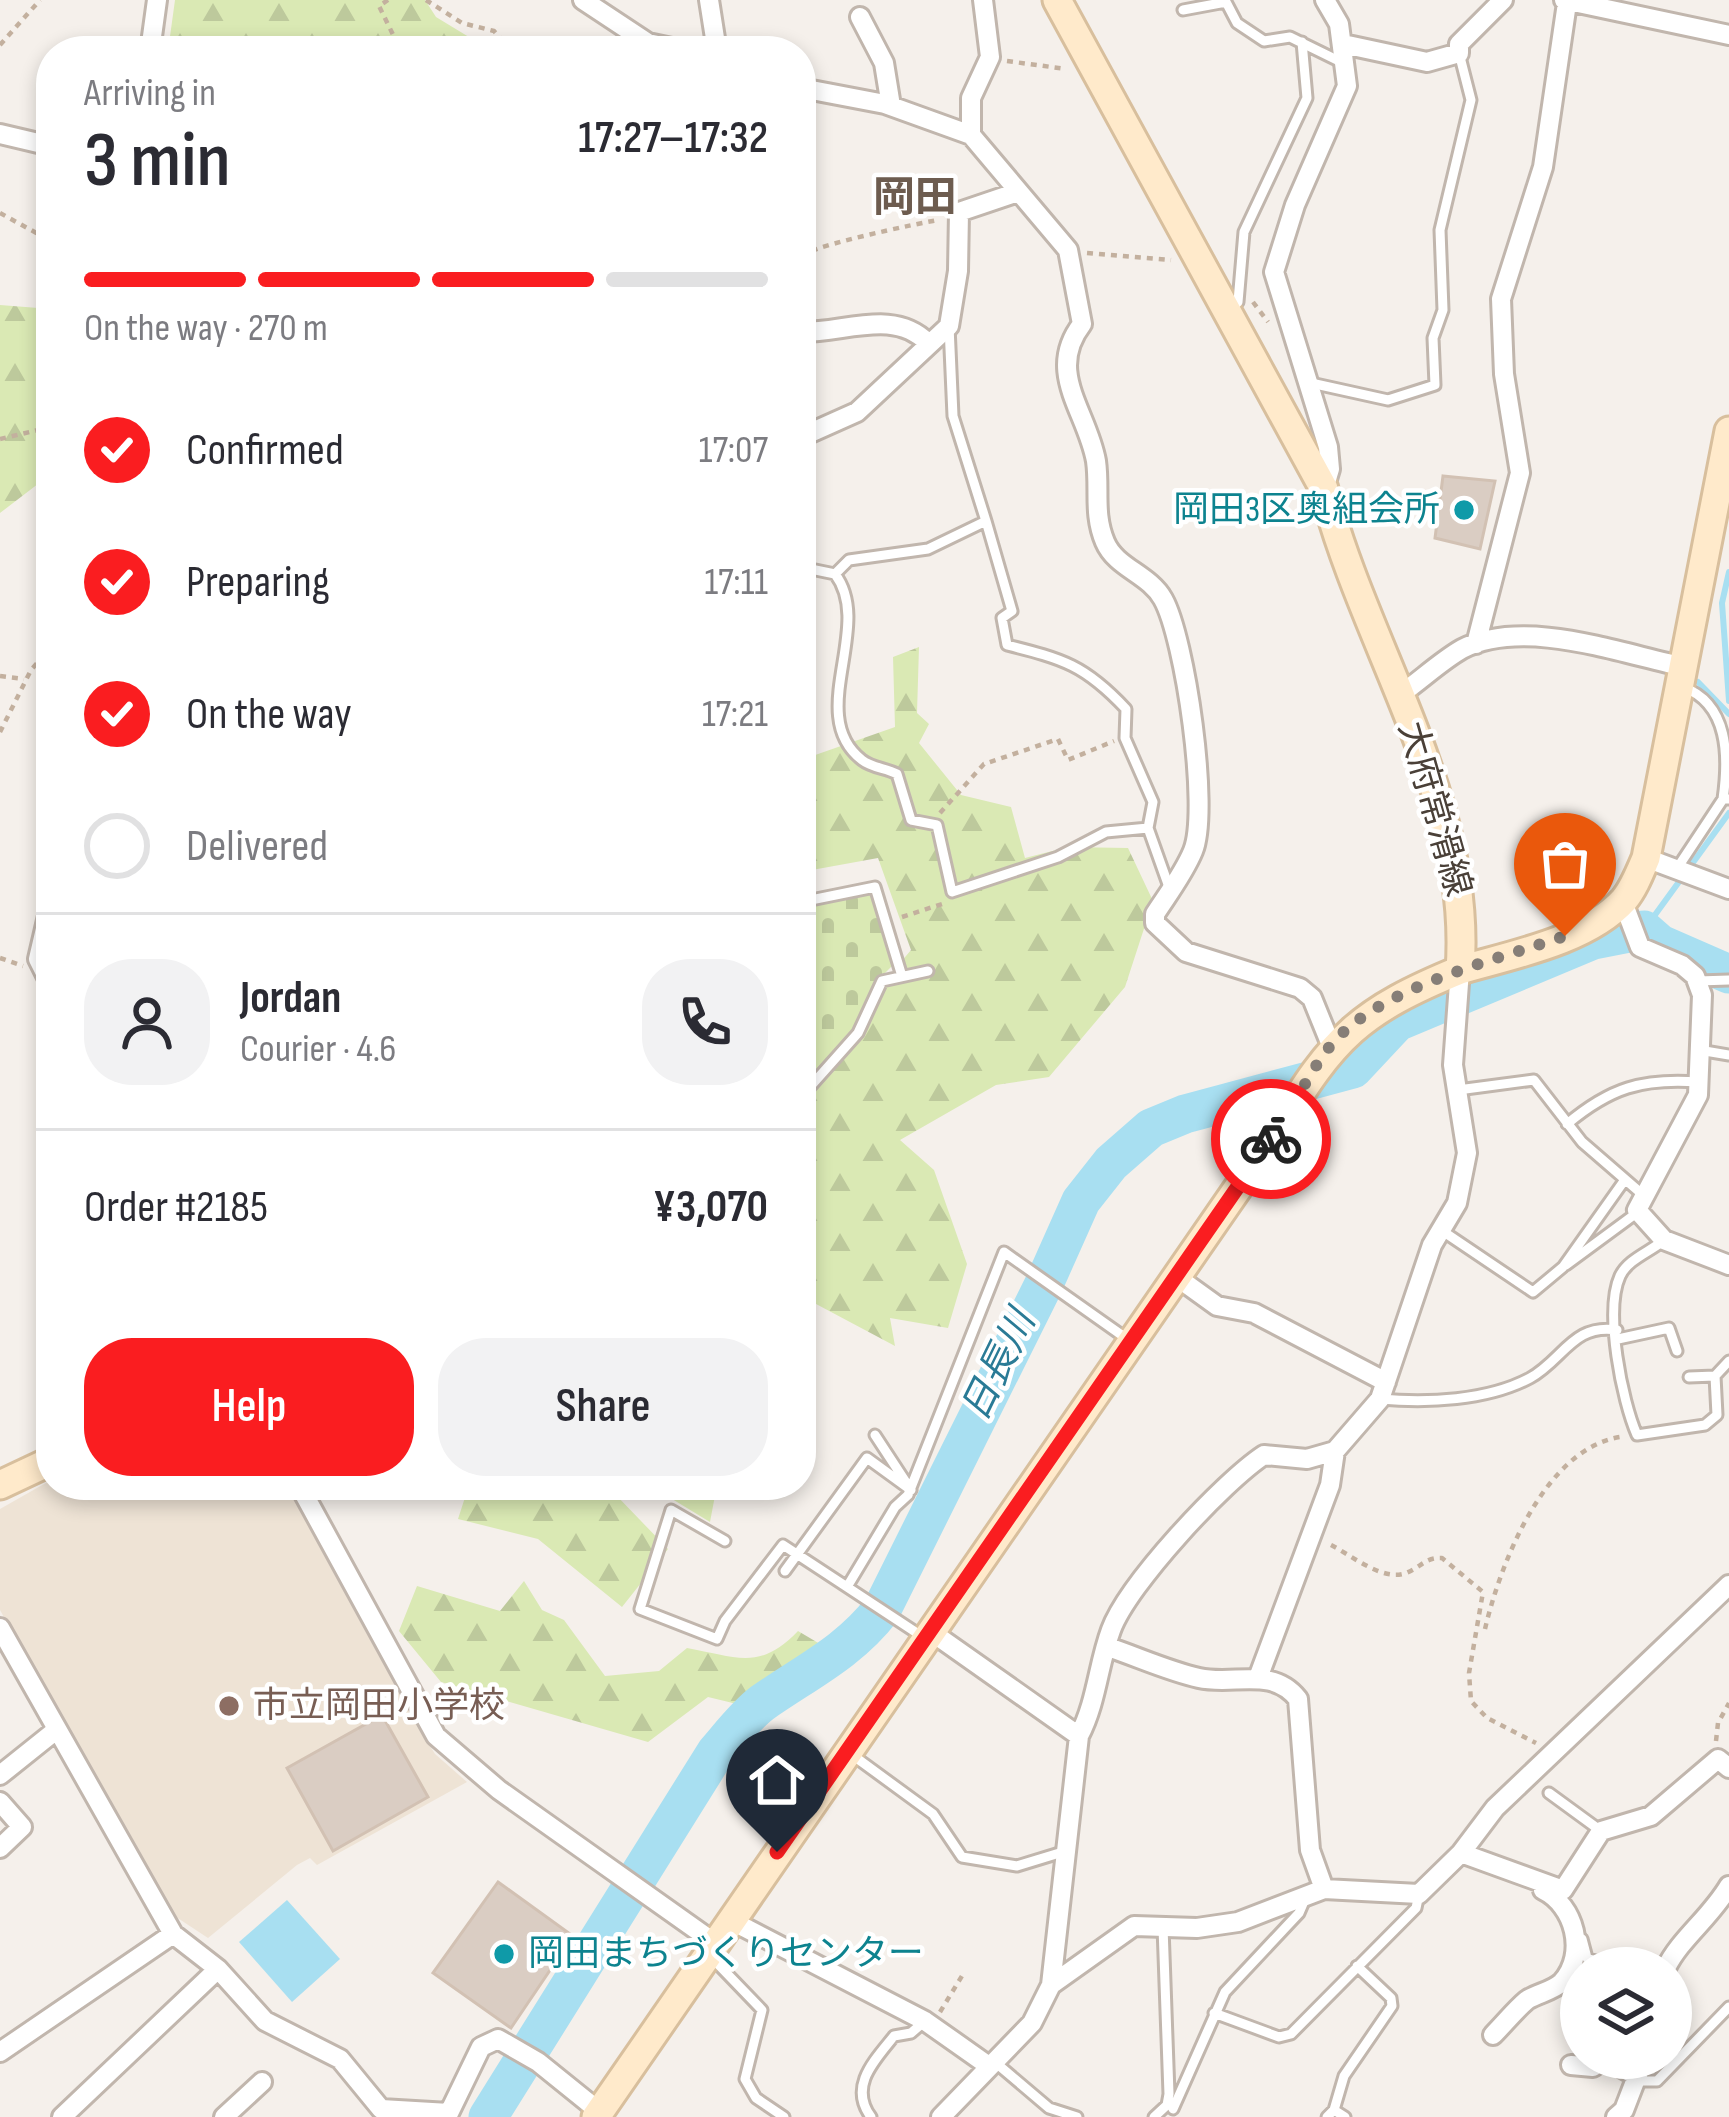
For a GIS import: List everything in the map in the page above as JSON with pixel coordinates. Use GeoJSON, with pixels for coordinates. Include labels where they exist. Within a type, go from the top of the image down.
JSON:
{"type":"FeatureCollection","features":[{"type":"Feature","properties":{"kind":"main road","name":"大府常滑線"},"geometry":{"type":"LineString","coordinates":[[1057,0],[1202,260],[1234,297],[1324,489],[1334,529],[1401,694],[1455,864],[1464,920],[1460,987]]}},
{"type":"Feature","properties":{"kind":"main road"},"geometry":{"type":"LineString","coordinates":[[598,2114],[1331,1045],[1405,993],[1460,987],[1565,936],[1627,913],[1646,858],[1729,431]]}},
{"type":"Feature","properties":{"kind":"main road"},"geometry":{"type":"LineString","coordinates":[[0,1485],[36,1469]]}},
{"type":"Feature","properties":{"kind":"street"},"geometry":{"type":"LineString","coordinates":[[152,36],[158,0]]}},
{"type":"Feature","properties":{"kind":"street"},"geometry":{"type":"LineString","coordinates":[[584,0],[638,36]]}},
{"type":"Feature","properties":{"kind":"street"},"geometry":{"type":"LineString","coordinates":[[709,0],[715,36]]}},
{"type":"Feature","properties":{"kind":"street"},"geometry":{"type":"LineString","coordinates":[[971,135],[971,98],[989,59],[983,0]]}},
{"type":"Feature","properties":{"kind":"street"},"geometry":{"type":"LineString","coordinates":[[1324,489],[1330,469],[1328,446],[1274,272],[1276,255],[1347,86],[1344,53],[1325,0]]}},
{"type":"Feature","properties":{"kind":"street"},"geometry":{"type":"LineString","coordinates":[[1344,53],[1427,62],[1459,53],[1459,44],[1503,0]]}},
{"type":"Feature","properties":{"kind":"street"},"geometry":{"type":"LineString","coordinates":[[1476,644],[1520,473],[1504,374],[1501,299],[1544,167],[1566,2],[1729,35]]}},
{"type":"Feature","properties":{"kind":"street"},"geometry":{"type":"LineString","coordinates":[[860,17],[884,63],[891,106]]}},
{"type":"Feature","properties":{"kind":"street"},"geometry":{"type":"LineString","coordinates":[[816,91],[891,106],[971,135],[1070,256],[1082,324],[1070,340],[1064,363],[1096,462],[1099,523],[1109,550],[1148,578],[1165,601],[1183,666],[1198,770],[1195,848],[1155,914],[1156,923],[1186,952],[1300,988],[1312,998],[1331,1045]]}},
{"type":"Feature","properties":{"kind":"street"},"geometry":{"type":"LineString","coordinates":[[0,134],[36,142]]}},
{"type":"Feature","properties":{"kind":"street"},"geometry":{"type":"LineString","coordinates":[[816,430],[857,412],[949,326],[958,271],[959,216],[1018,191]]}},
{"type":"Feature","properties":{"kind":"street"},"geometry":{"type":"LineString","coordinates":[[816,330],[883,323],[906,327],[928,343]]}},
{"type":"Feature","properties":{"kind":"street"},"geometry":{"type":"LineString","coordinates":[[1401,694],[1476,644],[1547,639],[1683,677]]}},
{"type":"Feature","properties":{"kind":"street"},"geometry":{"type":"LineString","coordinates":[[1646,858],[1729,889]]}},
{"type":"Feature","properties":{"kind":"street"},"geometry":{"type":"LineString","coordinates":[[1627,913],[1640,947],[1682,965],[1698,981],[1698,1082],[1686,1126],[1640,1203],[1664,1240],[1729,1265]]}},
{"type":"Feature","properties":{"kind":"street"},"geometry":{"type":"LineString","coordinates":[[1258,1678],[1330,1485],[1335,1451],[1383,1391],[1441,1230],[1457,1203],[1467,1153],[1457,1090],[1460,987]]}},
{"type":"Feature","properties":{"kind":"street"},"geometry":{"type":"LineString","coordinates":[[1174,1275],[1217,1306],[1254,1313],[1383,1391]]}},
{"type":"Feature","properties":{"kind":"street"},"geometry":{"type":"LineString","coordinates":[[940,2117],[1032,2023],[1051,1985],[1079,1736],[1097,1700],[1112,1628],[1157,1564],[1240,1471],[1264,1455],[1307,1459],[1335,1451]]}},
{"type":"Feature","properties":{"kind":"street"},"geometry":{"type":"LineString","coordinates":[[306,1500],[436,1736],[484,1779],[717,1939],[928,2023],[989,2062]]}},
{"type":"Feature","properties":{"kind":"street"},"geometry":{"type":"LineString","coordinates":[[1051,1985],[1134,1926],[1238,1922],[1324,1889],[1419,1894],[1461,1853],[1495,1808],[1729,1585]]}},
{"type":"Feature","properties":{"kind":"street"},"geometry":{"type":"LineString","coordinates":[[0,1628],[173,1934],[218,1970],[265,2021],[340,2059],[381,2110],[452,2115],[482,2047],[498,2039],[538,2062],[598,2114]]}},
{"type":"Feature","properties":{"kind":"street"},"geometry":{"type":"LineString","coordinates":[[927,1635],[1079,1736]]}},
{"type":"Feature","properties":{"kind":"street"},"geometry":{"type":"LineString","coordinates":[[1108,1647],[1203,1679],[1258,1678],[1287,1685],[1298,1699],[1310,1850],[1324,1889]]}},
{"type":"Feature","properties":{"kind":"street"},"geometry":{"type":"LineString","coordinates":[[0,1774],[55,1731]]}},
{"type":"Feature","properties":{"kind":"street"},"geometry":{"type":"LineString","coordinates":[[1534,1883],[1567,1888],[1600,1831],[1651,1816],[1724,1763]]}},
{"type":"Feature","properties":{"kind":"street"},"geometry":{"type":"LineString","coordinates":[[0,1802],[22,1827],[0,1848]]}},
{"type":"Feature","properties":{"kind":"street"},"geometry":{"type":"LineString","coordinates":[[1461,1853],[1556,1896],[1573,1920],[1572,1958],[1561,1983],[1524,2002],[1493,2036]]}},
{"type":"Feature","properties":{"kind":"street"},"geometry":{"type":"LineString","coordinates":[[1677,1947],[1703,1927],[1729,1886]]}},
{"type":"Feature","properties":{"kind":"street"},"geometry":{"type":"LineString","coordinates":[[0,2052],[173,1934]]}},
{"type":"Feature","properties":{"kind":"street"},"geometry":{"type":"LineString","coordinates":[[62,2117],[218,1970]]}},
{"type":"Feature","properties":{"kind":"street"},"geometry":{"type":"LineString","coordinates":[[1616,2117],[1635,2079]]}},
{"type":"Feature","properties":{"kind":"street"},"geometry":{"type":"LineString","coordinates":[[224,2117],[262,2082]]}},
{"type":"Feature","properties":{"kind":"lane"},"geometry":{"type":"LineString","coordinates":[[1183,10],[1226,2],[1238,22],[1264,41],[1290,37],[1344,53]]}},
{"type":"Feature","properties":{"kind":"lane"},"geometry":{"type":"LineString","coordinates":[[1234,297],[1244,232],[1307,98],[1302,42]]}},
{"type":"Feature","properties":{"kind":"lane"},"geometry":{"type":"LineString","coordinates":[[1308,383],[1388,400],[1435,385],[1433,338],[1442,310],[1440,230],[1471,100],[1459,53]]}},
{"type":"Feature","properties":{"kind":"lane"},"geometry":{"type":"LineString","coordinates":[[949,326],[952,416],[1008,587],[1012,611],[1002,617],[1007,645],[1070,661],[1090,672],[1126,709],[1125,738],[1153,802],[1148,828],[1171,888]]}},
{"type":"Feature","properties":{"kind":"lane"},"geometry":{"type":"LineString","coordinates":[[835,574],[849,560],[928,549],[986,521]]}},
{"type":"Feature","properties":{"kind":"lane"},"geometry":{"type":"LineString","coordinates":[[816,571],[835,574]]}},
{"type":"Feature","properties":{"kind":"lane"},"geometry":{"type":"LineString","coordinates":[[835,574],[851,603],[839,706],[850,746],[868,765],[897,774],[911,820],[934,823],[955,892],[1058,857],[1106,832],[1148,828]]}},
{"type":"Feature","properties":{"kind":"lane"},"geometry":{"type":"LineString","coordinates":[[1676,870],[1726,799],[1729,754],[1722,720],[1683,677]]}},
{"type":"Feature","properties":{"kind":"lane"},"geometry":{"type":"LineString","coordinates":[[816,899],[874,886],[902,973]]}},
{"type":"Feature","properties":{"kind":"lane"},"geometry":{"type":"LineString","coordinates":[[816,1080],[858,1034],[881,982],[902,973],[928,971]]}},
{"type":"Feature","properties":{"kind":"lane"},"geometry":{"type":"LineString","coordinates":[[1698,981],[1729,980]]}},
{"type":"Feature","properties":{"kind":"lane"},"geometry":{"type":"LineString","coordinates":[[1699,1050],[1729,1055]]}},
{"type":"Feature","properties":{"kind":"lane"},"geometry":{"type":"LineString","coordinates":[[1441,1230],[1533,1292],[1640,1203],[1534,1080],[1457,1090]]}},
{"type":"Feature","properties":{"kind":"lane"},"geometry":{"type":"LineString","coordinates":[[1568,1124],[1616,1088],[1656,1080],[1698,1082]]}},
{"type":"Feature","properties":{"kind":"lane"},"geometry":{"type":"LineString","coordinates":[[1565,1265],[1624,1181]]}},
{"type":"Feature","properties":{"kind":"lane"},"geometry":{"type":"LineString","coordinates":[[1664,1240],[1621,1273],[1617,1335],[1621,1398],[1637,1435],[1705,1425],[1717,1415],[1715,1376],[1729,1360]]}},
{"type":"Feature","properties":{"kind":"lane"},"geometry":{"type":"LineString","coordinates":[[847,1587],[911,1490],[1004,1252],[1130,1341]]}},
{"type":"Feature","properties":{"kind":"lane"},"geometry":{"type":"LineString","coordinates":[[1383,1391],[1442,1401],[1519,1383],[1588,1330],[1617,1335],[1670,1328],[1677,1351]]}},
{"type":"Feature","properties":{"kind":"lane"},"geometry":{"type":"LineString","coordinates":[[1689,1377],[1715,1376]]}},
{"type":"Feature","properties":{"kind":"lane"},"geometry":{"type":"LineString","coordinates":[[875,1435],[911,1490]]}},
{"type":"Feature","properties":{"kind":"lane"},"geometry":{"type":"LineString","coordinates":[[785,1571],[867,1458],[911,1490]]}},
{"type":"Feature","properties":{"kind":"lane"},"geometry":{"type":"LineString","coordinates":[[725,1540],[671,1510],[640,1609],[717,1639],[724,1621],[783,1545],[927,1635]]}},
{"type":"Feature","properties":{"kind":"lane"},"geometry":{"type":"LineString","coordinates":[[847,1750],[933,1814],[962,1857],[1017,1866],[1066,1851]]}},
{"type":"Feature","properties":{"kind":"lane"},"geometry":{"type":"LineString","coordinates":[[1549,1793],[1600,1831]]}},
{"type":"Feature","properties":{"kind":"lane"},"geometry":{"type":"LineString","coordinates":[[1214,2012],[1279,2037],[1291,2034],[1416,1908],[1419,1894]]}},
{"type":"Feature","properties":{"kind":"lane"},"geometry":{"type":"LineString","coordinates":[[1154,2117],[1170,2110],[1214,2012],[1235,1978],[1299,1912],[1305,1897]]}},
{"type":"Feature","properties":{"kind":"lane"},"geometry":{"type":"LineString","coordinates":[[1573,1920],[1578,1922],[1584,1947]]}},
{"type":"Feature","properties":{"kind":"lane"},"geometry":{"type":"LineString","coordinates":[[1162,1927],[1170,2110]]}},
{"type":"Feature","properties":{"kind":"lane"},"geometry":{"type":"LineString","coordinates":[[717,1939],[762,2009],[745,2079],[756,2098],[780,2116]]}},
{"type":"Feature","properties":{"kind":"lane"},"geometry":{"type":"LineString","coordinates":[[1345,2117],[1330,2114],[1344,2076],[1392,2006],[1357,1966]]}},
{"type":"Feature","properties":{"kind":"lane"},"geometry":{"type":"LineString","coordinates":[[1692,2045],[1729,2007]]}},
{"type":"Feature","properties":{"kind":"lane"},"geometry":{"type":"LineString","coordinates":[[871,2117],[863,2106],[862,2075],[894,2036],[928,2023]]}},
{"type":"Feature","properties":{"kind":"lane"},"geometry":{"type":"LineString","coordinates":[[989,2062],[1030,2095],[1077,2117]]}},
{"type":"Feature","properties":{"kind":"path"},"geometry":{"type":"LineString","coordinates":[[0,44],[40,0]]}},
{"type":"Feature","properties":{"kind":"path"},"geometry":{"type":"LineString","coordinates":[[388,0],[379,7],[392,36]]}},
{"type":"Feature","properties":{"kind":"path"},"geometry":{"type":"LineString","coordinates":[[426,0],[462,23],[486,26],[496,36]]}},
{"type":"Feature","properties":{"kind":"path"},"geometry":{"type":"LineString","coordinates":[[989,59],[1058,66],[1089,79],[1100,76]]}},
{"type":"Feature","properties":{"kind":"path"},"geometry":{"type":"LineString","coordinates":[[0,213],[36,233]]}},
{"type":"Feature","properties":{"kind":"path"},"geometry":{"type":"LineString","coordinates":[[816,252],[869,238],[878,230],[959,216]]}},
{"type":"Feature","properties":{"kind":"path"},"geometry":{"type":"LineString","coordinates":[[1070,256],[1202,260]]}},
{"type":"Feature","properties":{"kind":"path"},"geometry":{"type":"LineString","coordinates":[[1234,297],[1268,322],[1288,328]]}},
{"type":"Feature","properties":{"kind":"path"},"geometry":{"type":"LineString","coordinates":[[0,439],[36,431]]}},
{"type":"Feature","properties":{"kind":"path"},"geometry":{"type":"LineString","coordinates":[[0,732],[36,666]]}},
{"type":"Feature","properties":{"kind":"path"},"geometry":{"type":"LineString","coordinates":[[0,676],[25,680]]}},
{"type":"Feature","properties":{"kind":"path"},"geometry":{"type":"LineString","coordinates":[[934,823],[951,796],[968,786],[984,764],[1058,739],[1068,760],[1088,748],[1125,738]]}},
{"type":"Feature","properties":{"kind":"path"},"geometry":{"type":"LineString","coordinates":[[885,921],[927,911],[955,892]]}},
{"type":"Feature","properties":{"kind":"path"},"geometry":{"type":"LineString","coordinates":[[1485,1629],[1516,1533],[1564,1468],[1610,1439],[1637,1435]]}},
{"type":"Feature","properties":{"kind":"path"},"geometry":{"type":"LineString","coordinates":[[1312,1535],[1386,1575],[1399,1576],[1426,1560],[1442,1558],[1483,1592],[1469,1673],[1471,1701],[1486,1718],[1549,1755]]}},
{"type":"Feature","properties":{"kind":"path"},"geometry":{"type":"LineString","coordinates":[[1724,1763],[1718,1723],[1729,1703]]}},
{"type":"Feature","properties":{"kind":"path"},"geometry":{"type":"LineString","coordinates":[[928,2023],[965,1971]]}},
{"type":"Feature","properties":{"kind":"shaded area","name":"市立岡田小学校"},"geometry":{"type":"Polygon","coordinates":[[[36,1489],[36,1500],[294,1500],[418,1727],[435,1754],[467,1782],[317,1865],[310,1858],[297,1865],[208,1938],[164,1909],[0,1610],[0,1509],[36,1489]]]}},
{"type":"Feature","properties":{"kind":"green space"},"geometry":{"type":"Polygon","coordinates":[[[175,0],[425,0],[436,17],[467,36],[170,36],[175,0]]]}},
{"type":"Feature","properties":{"kind":"green space"},"geometry":{"type":"Polygon","coordinates":[[[0,305],[36,308],[36,485],[0,513],[0,305]]]}},
{"type":"Feature","properties":{"kind":"green space"},"geometry":{"type":"Polygon","coordinates":[[[919,647],[917,713],[929,724],[919,743],[961,795],[1011,807],[1025,858],[1068,847],[1128,848],[1153,901],[1125,987],[1049,1077],[996,1085],[900,1140],[934,1170],[967,1264],[948,1328],[890,1318],[895,1346],[816,1304],[816,1063],[911,950],[878,858],[816,869],[816,755],[895,727],[893,657],[919,647]]]}},
{"type":"Feature","properties":{"kind":"green space"},"geometry":{"type":"Polygon","coordinates":[[[873,891],[893,965],[874,984],[854,1033],[816,1075],[816,902],[873,891]]]}},
{"type":"Feature","properties":{"kind":"green space"},"geometry":{"type":"Polygon","coordinates":[[[464,1500],[621,1500],[668,1549],[622,1607],[538,1539],[458,1519],[464,1500]]]}},
{"type":"Feature","properties":{"kind":"green space"},"geometry":{"type":"Polygon","coordinates":[[[674,1500],[714,1500],[710,1522],[674,1500]]]}},
{"type":"Feature","properties":{"kind":"green space"},"geometry":{"type":"Polygon","coordinates":[[[524,1581],[542,1610],[564,1620],[605,1676],[659,1671],[687,1648],[734,1657],[759,1656],[772,1652],[798,1631],[820,1644],[821,1663],[793,1678],[775,1674],[741,1705],[708,1697],[648,1742],[441,1682],[399,1631],[417,1586],[500,1611],[524,1581]]]}},
{"type":"Feature","properties":{"kind":"water"},"geometry":{"type":"Polygon","coordinates":[[[287,1900],[340,1959],[292,2002],[239,1942],[287,1900]]]}},
{"type":"Feature","properties":{"kind":"building","name":"岡田3区奥組会所"},"geometry":{"type":"Polygon","coordinates":[[[1443,476],[1495,481],[1480,549],[1435,538],[1443,476]]]}},
{"type":"Feature","properties":{"kind":"building"},"geometry":{"type":"Polygon","coordinates":[[[382,1715],[428,1797],[333,1851],[287,1768],[382,1715]]]}},
{"type":"Feature","properties":{"kind":"building","name":"岡田まちづくりセンター"},"geometry":{"type":"Polygon","coordinates":[[[498,1882],[573,1936],[511,2028],[433,1973],[498,1882]]]}},
{"type":"Feature","properties":{"kind":"waterway"},"geometry":{"type":"LineString","coordinates":[[1729,572],[1722,603],[1729,701]]}},
{"type":"Feature","properties":{"kind":"waterway"},"geometry":{"type":"LineString","coordinates":[[1698,682],[1729,714]]}},
{"type":"Feature","properties":{"kind":"waterway"},"geometry":{"type":"LineString","coordinates":[[1644,930],[1729,813]]}},
{"type":"Feature","properties":{"kind":"waterway","name":"日長川"},"geometry":{"type":"LineString","coordinates":[[488,2117],[716,1752],[756,1708],[841,1650],[882,1609],[1081,1201],[1111,1163],[1151,1128],[1185,1114],[1353,1069],[1397,1022],[1593,940],[1644,930],[1660,944],[1729,974]]}},
{"type":"Feature","properties":{"kind":"way so far"},"geometry":{"type":"LineString","coordinates":[[1271,1139],[1331,1045],[1376,1010],[1460,970],[1565,936]]}},
{"type":"Feature","properties":{"kind":"place","name":"岡田3区奥組会所"},"geometry":{"type":"Point","coordinates":[1464,510]}},
{"type":"Feature","properties":{"kind":"place","name":"市立岡田小学校"},"geometry":{"type":"Point","coordinates":[229,1706]}},
{"type":"Feature","properties":{"kind":"place","name":"岡田まちづくりセンター"},"geometry":{"type":"Point","coordinates":[504,1954]}},
{"type":"Feature","properties":{"kind":"district","name":"岡田"},"geometry":{"type":"Point","coordinates":[915,198]}},
{"type":"Feature","properties":{"kind":"route"},"geometry":{"type":"LineString","coordinates":[[777,1852],[1271,1139]]}}]}
